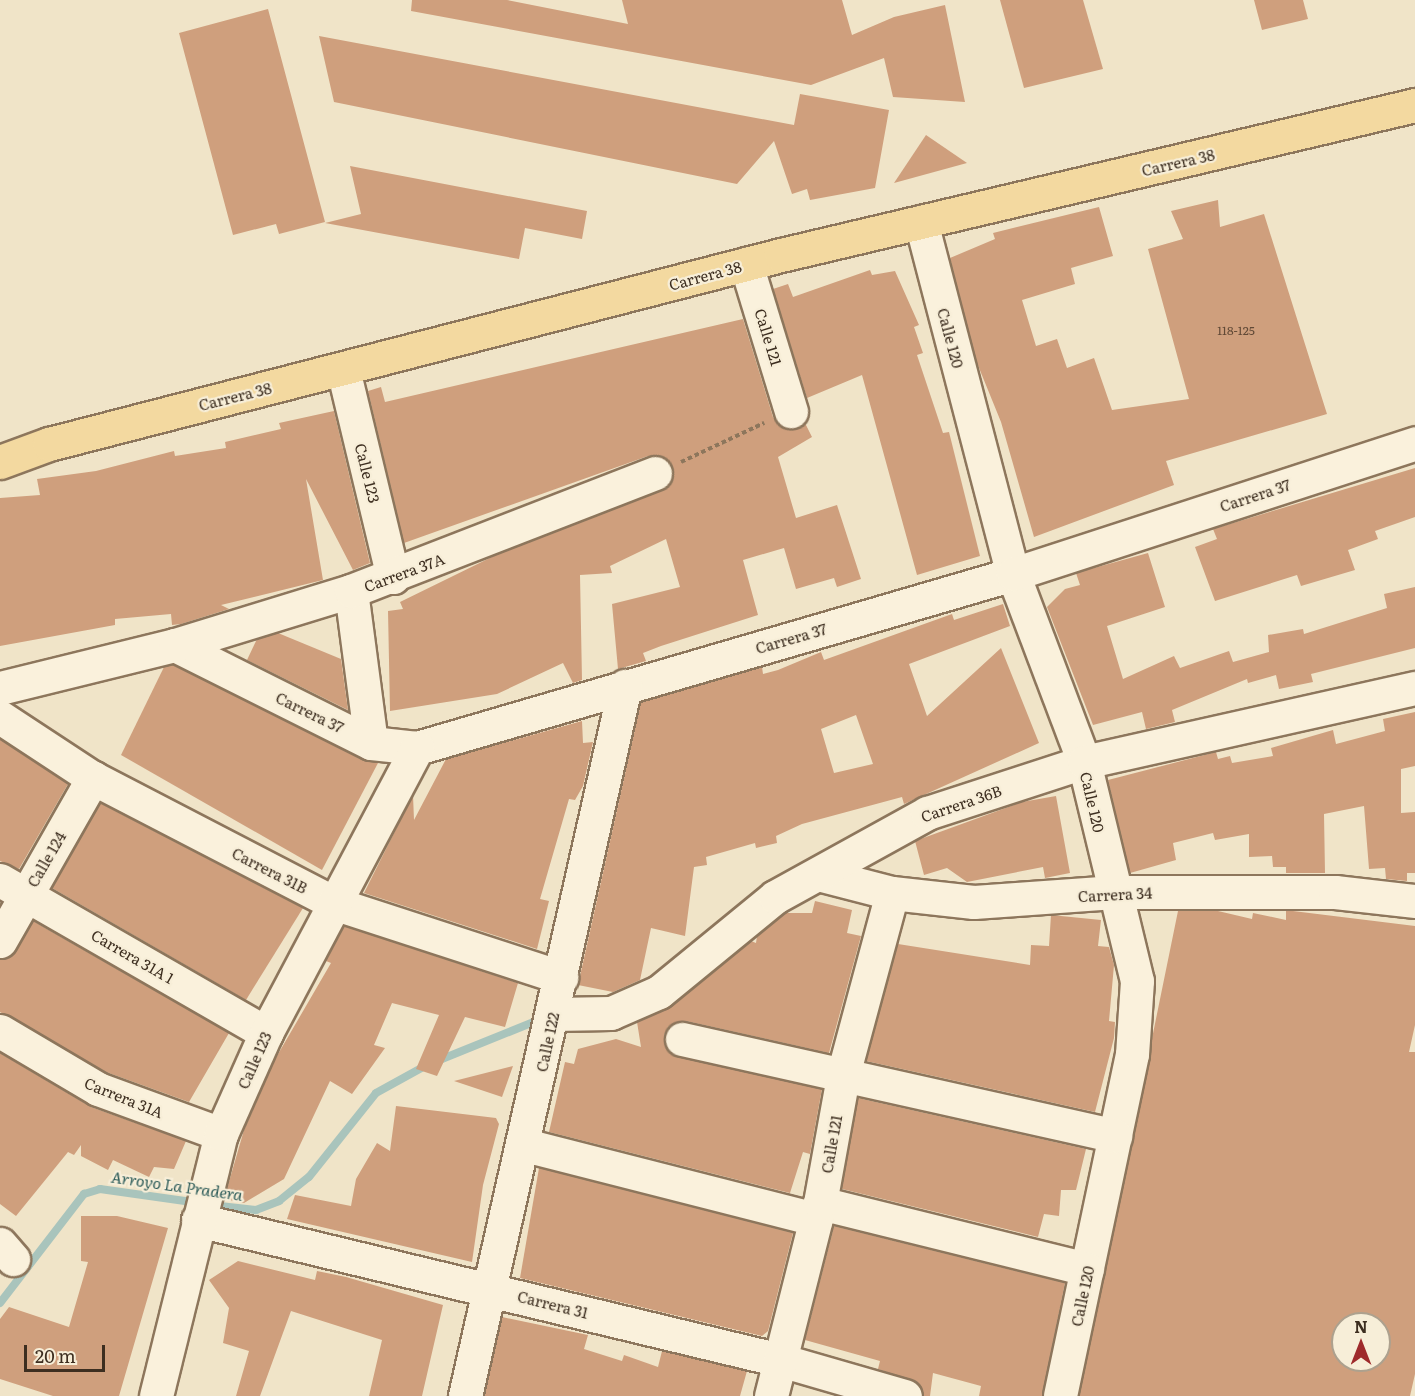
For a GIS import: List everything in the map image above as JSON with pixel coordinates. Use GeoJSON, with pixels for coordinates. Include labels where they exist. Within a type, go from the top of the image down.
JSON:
{"type":"FeatureCollection","features":[{"type":"Feature","properties":{"kind":"main road","name":"Carrera 38"},"geometry":{"type":"LineString","coordinates":[[0,462],[49,444],[746,264],[1415,105]]}},
{"type":"Feature","properties":{"kind":"street","name":"Calle 120"},"geometry":{"type":"LineString","coordinates":[[921,222],[1013,574],[1084,762],[1137,981],[1132,1054],[1060,1396]]}},
{"type":"Feature","properties":{"kind":"street","name":"Calle 121"},"geometry":{"type":"LineString","coordinates":[[746,264],[791,411]]}},
{"type":"Feature","properties":{"kind":"street","name":"Calle 123"},"geometry":{"type":"LineString","coordinates":[[343,369],[393,577]]}},
{"type":"Feature","properties":{"kind":"street","name":"Carrera 37"},"geometry":{"type":"LineString","coordinates":[[175,645],[371,742],[417,748],[1013,574],[1415,443]]}},
{"type":"Feature","properties":{"kind":"street","name":"Carrera 37A"},"geometry":{"type":"LineString","coordinates":[[0,688],[175,645],[351,591],[393,577],[656,473]]}},
{"type":"Feature","properties":{"kind":"street"},"geometry":{"type":"LineString","coordinates":[[351,591],[371,742]]}},
{"type":"Feature","properties":{"kind":"street","name":"Calle 122"},"geometry":{"type":"LineString","coordinates":[[465,1396],[493,1289],[625,687]]}},
{"type":"Feature","properties":{"kind":"street","name":"Carrera 36B"},"geometry":{"type":"LineString","coordinates":[[553,1014],[611,1013],[636,1004],[767,903],[927,813],[1084,762],[1415,688]]}},
{"type":"Feature","properties":{"kind":"street","name":"Carrera 31B"},"geometry":{"type":"LineString","coordinates":[[0,717],[93,778],[336,904],[561,977]]}},
{"type":"Feature","properties":{"kind":"street","name":"Calle 123"},"geometry":{"type":"LineString","coordinates":[[156,1396],[221,1134],[266,1033],[417,748]]}},
{"type":"Feature","properties":{"kind":"street","name":"Calle 124"},"geometry":{"type":"LineString","coordinates":[[0,941],[13,886],[93,778]]}},
{"type":"Feature","properties":{"kind":"street","name":"Carrera 34"},"geometry":{"type":"LineString","coordinates":[[818,874],[892,893],[974,902],[1115,892],[1335,892],[1415,901]]}},
{"type":"Feature","properties":{"kind":"street","name":"Carrera 31A 1"},"geometry":{"type":"LineString","coordinates":[[13,886],[266,1033]]}},
{"type":"Feature","properties":{"kind":"street","name":"Calle 121"},"geometry":{"type":"LineString","coordinates":[[771,1396],[818,1211],[844,1071],[892,893]]}},
{"type":"Feature","properties":{"kind":"street","name":"Carrera 31A"},"geometry":{"type":"LineString","coordinates":[[0,1031],[98,1089],[221,1134]]}},
{"type":"Feature","properties":{"kind":"street"},"geometry":{"type":"LineString","coordinates":[[682,1039],[844,1071],[1115,1136]]}},
{"type":"Feature","properties":{"kind":"street"},"geometry":{"type":"LineString","coordinates":[[525,1145],[1087,1269]]}},
{"type":"Feature","properties":{"kind":"street","name":"Carrera 31"},"geometry":{"type":"LineString","coordinates":[[202,1204],[493,1289],[780,1360],[905,1396]]}},
{"type":"Feature","properties":{"kind":"path"},"geometry":{"type":"LineString","coordinates":[[656,473],[791,411]]}},
{"type":"Feature","properties":{"kind":"building"},"geometry":{"type":"Polygon","coordinates":[[[412,0],[507,0],[628,24],[622,0],[842,0],[852,35],[894,17],[945,5],[965,102],[893,97],[884,58],[811,85],[411,11],[412,0]]]}},
{"type":"Feature","properties":{"kind":"building"},"geometry":{"type":"Polygon","coordinates":[[[1000,0],[1083,0],[1103,69],[1024,88],[1000,0]]]}},
{"type":"Feature","properties":{"kind":"building"},"geometry":{"type":"Polygon","coordinates":[[[1254,0],[1303,0],[1308,19],[1262,30],[1254,0]]]}},
{"type":"Feature","properties":{"kind":"building"},"geometry":{"type":"Polygon","coordinates":[[[268,9],[325,222],[279,234],[276,224],[233,235],[179,33],[268,9]]]}},
{"type":"Feature","properties":{"kind":"building"},"geometry":{"type":"Polygon","coordinates":[[[319,36],[794,125],[800,94],[889,110],[875,188],[810,200],[807,189],[792,194],[774,141],[737,184],[334,102],[319,36]]]}},
{"type":"Feature","properties":{"kind":"building"},"geometry":{"type":"Polygon","coordinates":[[[926,135],[967,163],[894,183],[926,135]]]}},
{"type":"Feature","properties":{"kind":"building"},"geometry":{"type":"Polygon","coordinates":[[[350,166],[587,211],[582,239],[525,228],[519,259],[325,223],[361,214],[350,166]]]}},
{"type":"Feature","properties":{"kind":"building"},"geometry":{"type":"Polygon","coordinates":[[[1218,200],[1220,227],[1264,214],[1327,414],[1166,461],[1174,485],[1034,537],[1001,422],[977,363],[950,258],[995,239],[993,233],[1099,207],[1113,256],[1071,268],[1075,284],[1022,300],[1036,346],[1057,339],[1067,368],[1094,358],[1112,410],[1189,399],[1148,249],[1183,239],[1171,211],[1218,200]]]}},
{"type":"Feature","properties":{"kind":"building"},"geometry":{"type":"Polygon","coordinates":[[[870,270],[872,275],[895,271],[919,325],[914,327],[923,353],[917,355],[943,433],[949,432],[980,556],[917,575],[862,375],[807,398],[773,289],[788,284],[793,297],[870,270]]]}},
{"type":"Feature","properties":{"kind":"building"},"geometry":{"type":"Polygon","coordinates":[[[743,319],[773,417],[787,429],[805,423],[812,437],[778,457],[796,518],[837,505],[861,579],[837,587],[834,578],[796,589],[784,548],[743,560],[758,615],[661,646],[643,653],[646,661],[618,669],[612,604],[680,587],[666,539],[610,566],[612,573],[580,575],[582,680],[573,683],[563,663],[497,694],[390,711],[388,611],[403,609],[400,602],[500,553],[662,490],[674,475],[666,458],[648,456],[404,543],[368,391],[381,387],[385,402],[743,319]]]}},
{"type":"Feature","properties":{"kind":"building"},"geometry":{"type":"Polygon","coordinates":[[[334,411],[370,563],[353,570],[306,479],[323,580],[221,605],[229,609],[181,624],[172,625],[171,614],[115,619],[115,625],[0,646],[0,498],[40,495],[37,479],[96,471],[174,451],[175,456],[226,448],[225,442],[281,429],[279,423],[334,411]]]}},
{"type":"Feature","properties":{"kind":"building"},"geometry":{"type":"Polygon","coordinates":[[[1415,468],[1415,517],[1375,531],[1378,539],[1348,550],[1355,570],[1301,586],[1297,575],[1215,601],[1195,547],[1217,539],[1213,529],[1415,468]]]}},
{"type":"Feature","properties":{"kind":"building"},"geometry":{"type":"Polygon","coordinates":[[[1148,553],[1165,607],[1107,626],[1123,679],[1174,656],[1180,668],[1229,651],[1233,662],[1269,652],[1268,635],[1303,629],[1304,634],[1387,608],[1384,594],[1415,587],[1415,648],[1311,674],[1313,682],[1279,689],[1276,675],[1248,683],[1247,679],[1172,710],[1175,722],[1146,729],[1142,712],[1093,725],[1047,607],[1065,589],[1080,585],[1076,573],[1148,553]]]}},
{"type":"Feature","properties":{"kind":"building"},"geometry":{"type":"Polygon","coordinates":[[[1003,604],[1010,626],[909,664],[927,716],[1001,648],[1039,743],[904,804],[902,797],[802,824],[776,836],[777,843],[756,848],[755,843],[706,857],[707,865],[694,867],[685,936],[651,928],[640,980],[613,992],[578,985],[641,702],[762,667],[763,674],[778,670],[821,652],[824,660],[952,614],[954,620],[1003,604]],[[856,715],[821,729],[834,773],[873,764],[856,715]]]}},
{"type":"Feature","properties":{"kind":"building"},"geometry":{"type":"Polygon","coordinates":[[[278,633],[341,659],[348,710],[247,660],[257,639],[278,633]]]}},
{"type":"Feature","properties":{"kind":"building"},"geometry":{"type":"Polygon","coordinates":[[[173,665],[378,763],[322,870],[121,755],[164,667],[173,665]]]}},
{"type":"Feature","properties":{"kind":"building"},"geometry":{"type":"Polygon","coordinates":[[[1415,712],[1415,766],[1401,769],[1401,813],[1415,812],[1415,873],[1407,873],[1407,881],[1386,879],[1385,868],[1369,869],[1364,806],[1324,814],[1325,873],[1286,873],[1286,867],[1273,867],[1272,856],[1249,857],[1249,834],[1215,840],[1213,833],[1173,843],[1176,860],[1130,873],[1108,780],[1216,752],[1218,759],[1230,756],[1232,763],[1273,756],[1271,748],[1333,730],[1336,744],[1385,731],[1383,719],[1415,712]]]}},
{"type":"Feature","properties":{"kind":"building"},"geometry":{"type":"Polygon","coordinates":[[[582,721],[583,743],[593,742],[583,786],[575,800],[569,799],[540,899],[549,901],[537,949],[364,893],[413,795],[414,820],[446,759],[582,721]]]}},
{"type":"Feature","properties":{"kind":"building"},"geometry":{"type":"Polygon","coordinates":[[[0,739],[68,784],[19,869],[0,861],[0,739]]]}},
{"type":"Feature","properties":{"kind":"building"},"geometry":{"type":"Polygon","coordinates":[[[1056,796],[1070,873],[1045,878],[1043,867],[967,882],[947,868],[924,875],[915,841],[1022,802],[1056,796]]]}},
{"type":"Feature","properties":{"kind":"building"},"geometry":{"type":"Polygon","coordinates":[[[100,803],[303,908],[246,1000],[52,888],[100,803]]]}},
{"type":"Feature","properties":{"kind":"building"},"geometry":{"type":"Polygon","coordinates":[[[815,901],[852,910],[847,933],[861,936],[829,1053],[686,1021],[669,1026],[664,1035],[669,1052],[678,1057],[822,1089],[810,1154],[803,1152],[790,1193],[549,1132],[565,1062],[574,1064],[578,1049],[616,1039],[641,1047],[637,1022],[671,1007],[751,941],[756,943],[757,936],[786,913],[812,913],[815,901]]]}},
{"type":"Feature","properties":{"kind":"building"},"geometry":{"type":"Polygon","coordinates":[[[1178,911],[1218,911],[1252,919],[1253,913],[1286,920],[1286,911],[1293,911],[1415,926],[1415,1025],[1409,1052],[1415,1052],[1415,1374],[1410,1396],[1079,1396],[1178,911]]]}},
{"type":"Feature","properties":{"kind":"building"},"geometry":{"type":"Polygon","coordinates":[[[1051,915],[1101,920],[1098,946],[1109,947],[1114,965],[1109,1021],[1115,1022],[1114,1038],[1095,1112],[866,1061],[898,944],[1030,965],[1031,945],[1049,946],[1051,915]]]}},
{"type":"Feature","properties":{"kind":"building"},"geometry":{"type":"Polygon","coordinates":[[[33,921],[229,1033],[189,1102],[106,1072],[0,1012],[0,960],[16,951],[33,921]]]}},
{"type":"Feature","properties":{"kind":"building"},"geometry":{"type":"Polygon","coordinates":[[[344,926],[518,983],[505,1027],[465,1017],[437,1076],[416,1069],[439,1015],[392,1003],[374,1045],[385,1048],[352,1094],[330,1081],[284,1179],[244,1203],[224,1199],[244,1130],[274,1061],[331,963],[326,961],[344,926]]]}},
{"type":"Feature","properties":{"kind":"building"},"geometry":{"type":"Polygon","coordinates":[[[0,1053],[91,1107],[186,1141],[174,1169],[154,1167],[149,1177],[113,1160],[108,1170],[81,1156],[81,1145],[74,1155],[68,1152],[16,1216],[0,1204],[0,1053]]]}},
{"type":"Feature","properties":{"kind":"building"},"geometry":{"type":"Polygon","coordinates":[[[513,1066],[502,1097],[454,1081],[513,1066]]]}},
{"type":"Feature","properties":{"kind":"building"},"geometry":{"type":"Polygon","coordinates":[[[858,1098],[1086,1149],[1076,1190],[1061,1190],[1059,1216],[1044,1214],[1038,1237],[842,1189],[858,1098]]]}},
{"type":"Feature","properties":{"kind":"building"},"geometry":{"type":"Polygon","coordinates":[[[396,1106],[496,1118],[499,1124],[483,1185],[472,1262],[287,1219],[295,1195],[351,1206],[356,1179],[377,1143],[390,1151],[396,1106]]]}},
{"type":"Feature","properties":{"kind":"building"},"geometry":{"type":"Polygon","coordinates":[[[539,1168],[793,1233],[768,1331],[762,1336],[520,1278],[539,1168]]]}},
{"type":"Feature","properties":{"kind":"building"},"geometry":{"type":"Polygon","coordinates":[[[81,1216],[117,1216],[168,1228],[119,1396],[53,1396],[0,1379],[0,1319],[9,1307],[69,1327],[88,1262],[81,1261],[81,1216]]]}},
{"type":"Feature","properties":{"kind":"building"},"geometry":{"type":"Polygon","coordinates":[[[834,1226],[1065,1283],[1042,1396],[979,1396],[981,1386],[933,1373],[930,1396],[923,1396],[918,1383],[878,1369],[880,1361],[805,1340],[834,1226]]]}},
{"type":"Feature","properties":{"kind":"building"},"geometry":{"type":"Polygon","coordinates":[[[238,1261],[315,1280],[317,1271],[346,1277],[443,1305],[422,1396],[369,1396],[382,1340],[291,1311],[260,1396],[236,1396],[249,1351],[223,1343],[229,1308],[209,1280],[238,1261]]]}},
{"type":"Feature","properties":{"kind":"building"},"geometry":{"type":"Polygon","coordinates":[[[502,1317],[588,1335],[584,1349],[622,1361],[624,1355],[658,1367],[662,1351],[747,1371],[740,1396],[484,1396],[502,1317]]]}},
{"type":"Feature","properties":{"kind":"waterway","name":"Arroyo La Pradera"},"geometry":{"type":"LineString","coordinates":[[437,1061],[541,1019]]}},
{"type":"Feature","properties":{"kind":"waterway","name":"Arroyo La Pradera"},"geometry":{"type":"LineString","coordinates":[[211,1205],[256,1210],[279,1201],[309,1177],[376,1093],[425,1066]]}},
{"type":"Feature","properties":{"kind":"waterway","name":"Arroyo La Pradera"},"geometry":{"type":"LineString","coordinates":[[0,1303],[84,1194],[100,1189],[199,1203]]}}]}
